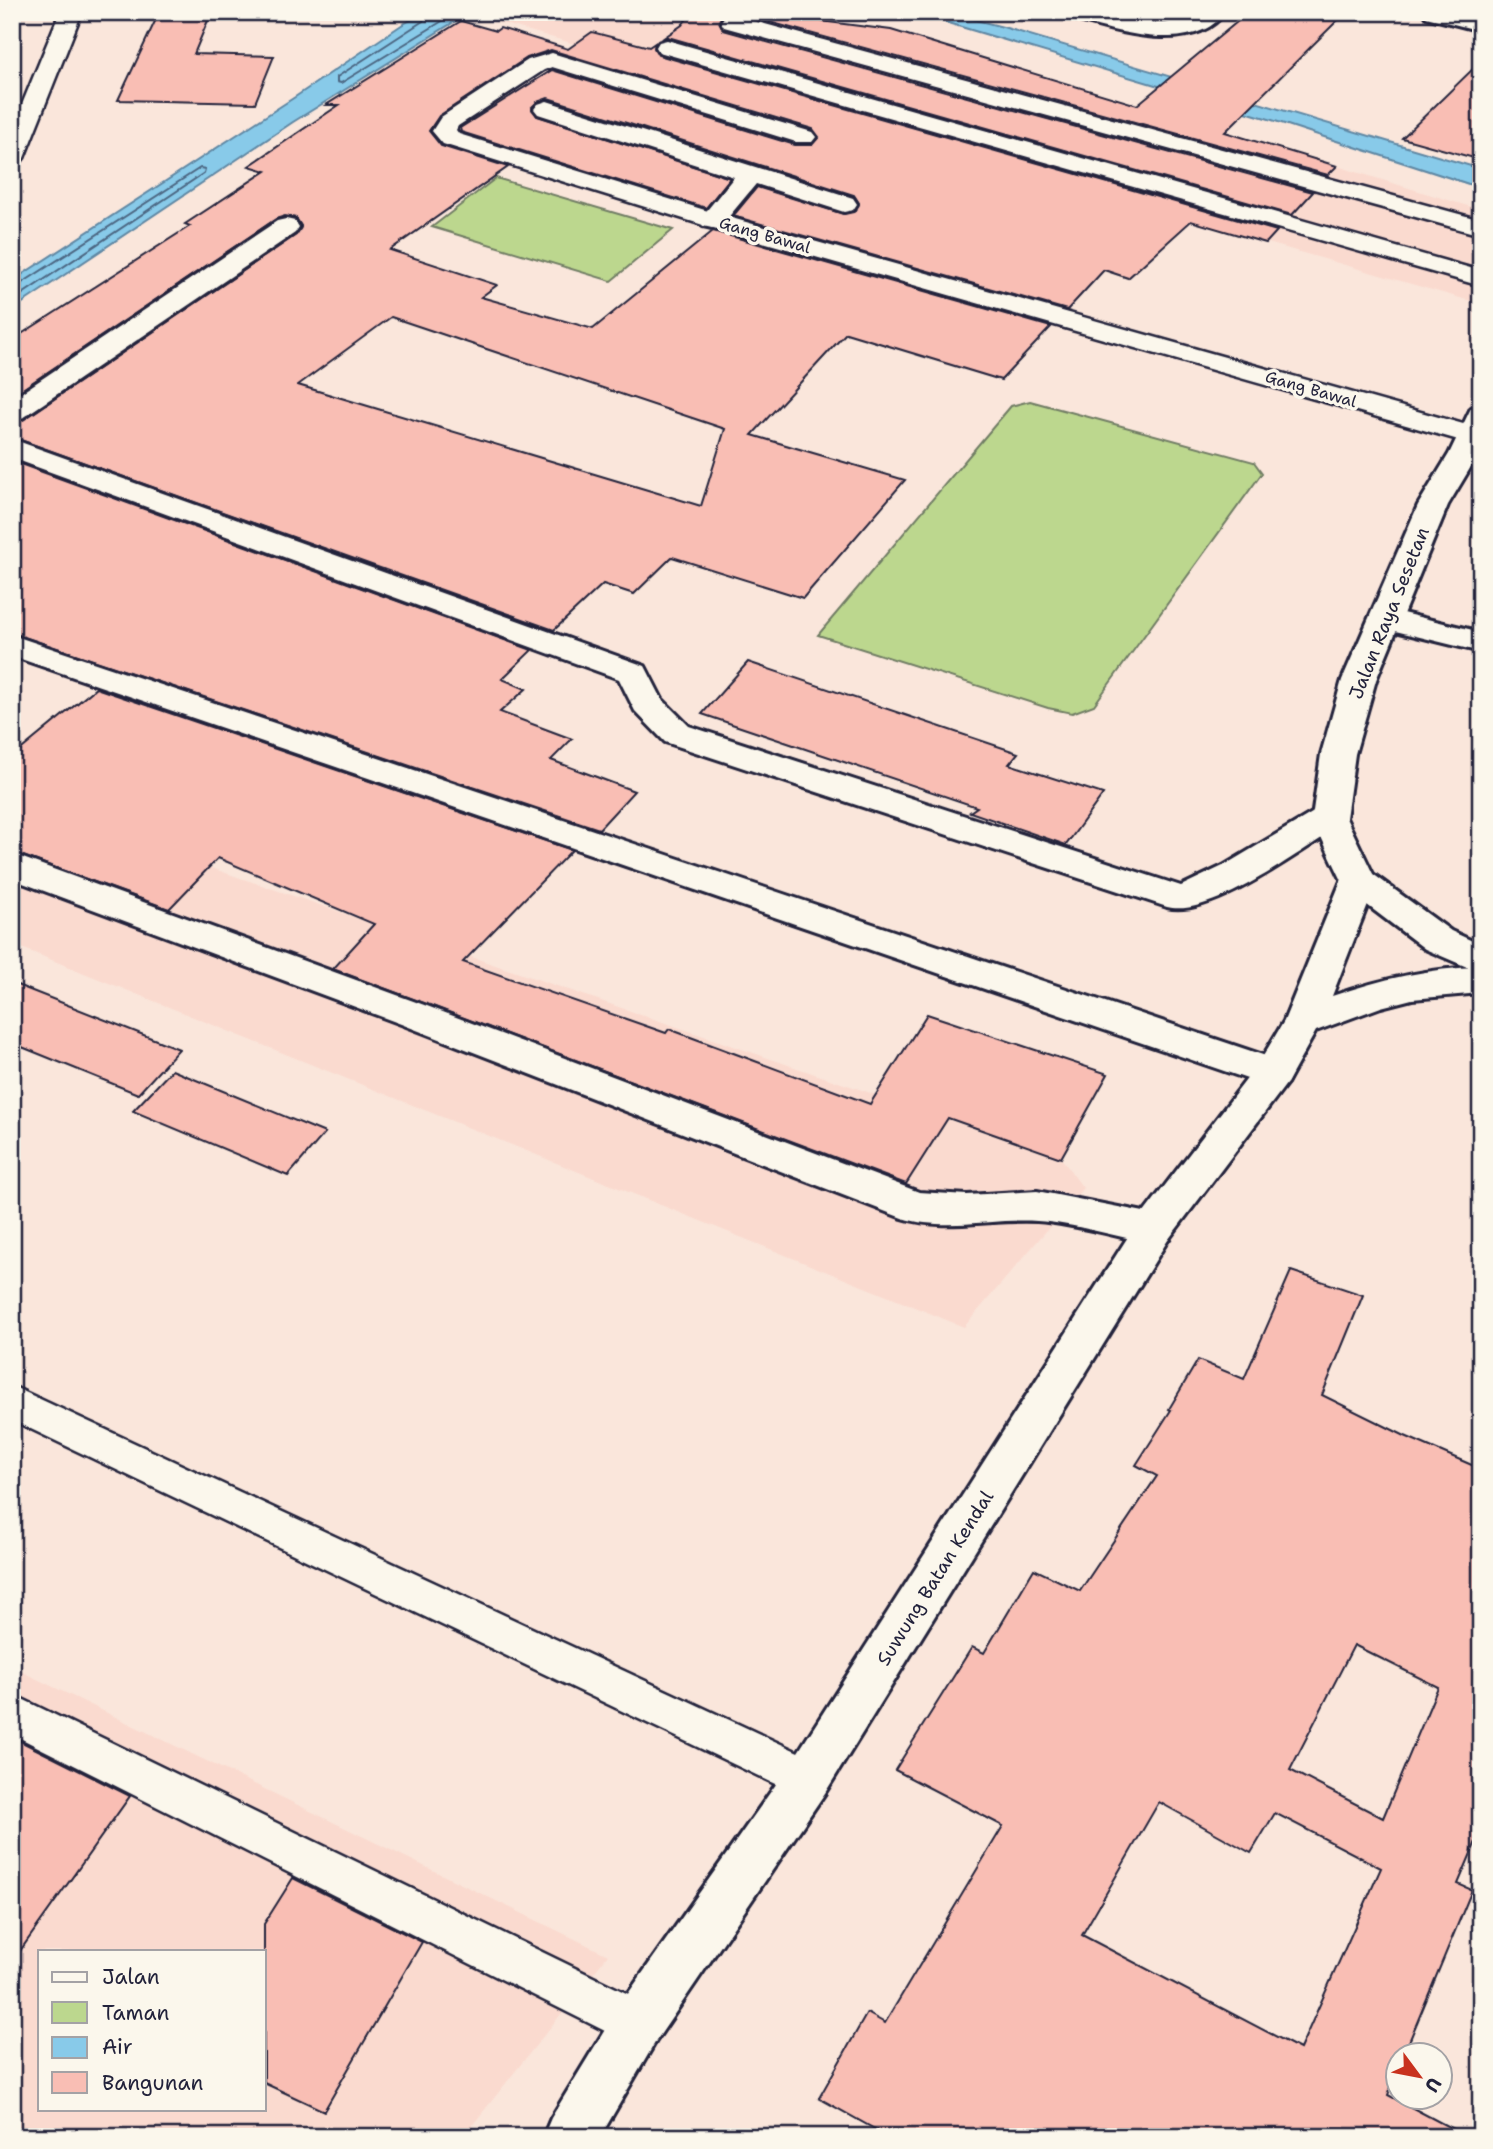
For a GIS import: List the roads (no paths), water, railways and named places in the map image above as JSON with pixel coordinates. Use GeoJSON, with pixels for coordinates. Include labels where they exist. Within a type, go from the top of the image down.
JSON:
{"type":"FeatureCollection","features":[{"type":"Feature","properties":{"kind":"street"},"geometry":{"type":"LineString","coordinates":[[1074,12],[1126,26],[1167,31],[1205,19],[1213,12]]}},
{"type":"Feature","properties":{"kind":"street"},"geometry":{"type":"LineString","coordinates":[[1434,12],[1481,24]]}},
{"type":"Feature","properties":{"kind":"street"},"geometry":{"type":"LineString","coordinates":[[547,109],[844,204]]}},
{"type":"Feature","properties":{"kind":"street"},"geometry":{"type":"LineString","coordinates":[[712,220],[750,175]]}},
{"type":"Feature","properties":{"kind":"street"},"geometry":{"type":"LineString","coordinates":[[12,412],[286,227]]}},
{"type":"Feature","properties":{"kind":"street","name":"Jalan Raya Sesetan"},"geometry":{"type":"LineString","coordinates":[[1329,818],[1341,742],[1359,680],[1433,505],[1464,454],[1476,424]]}},
{"type":"Feature","properties":{"kind":"street"},"geometry":{"type":"LineString","coordinates":[[12,448],[633,673],[647,704],[677,734],[1181,898],[1223,881],[1329,818],[1359,881],[1438,940],[1481,960]]}},
{"type":"Feature","properties":{"kind":"street"},"geometry":{"type":"LineString","coordinates":[[1386,619],[1481,642]]}},
{"type":"Feature","properties":{"kind":"street"},"geometry":{"type":"LineString","coordinates":[[12,645],[1273,1073]]}},
{"type":"Feature","properties":{"kind":"street"},"geometry":{"type":"LineString","coordinates":[[12,866],[414,1015],[916,1207],[967,1210],[1037,1206],[1154,1229]]}},
{"type":"Feature","properties":{"kind":"street","name":"Suwung Batan Kendal"},"geometry":{"type":"LineString","coordinates":[[570,2137],[638,2023],[808,1779],[1154,1229],[1273,1073],[1303,1022],[1359,881]]}},
{"type":"Feature","properties":{"kind":"street"},"geometry":{"type":"LineString","coordinates":[[1303,1022],[1354,1000],[1390,990],[1422,983],[1481,980]]}},
{"type":"Feature","properties":{"kind":"lane"},"geometry":{"type":"LineString","coordinates":[[12,159],[71,12]]}},
{"type":"Feature","properties":{"kind":"lane"},"geometry":{"type":"LineString","coordinates":[[732,22],[1481,228]]}},
{"type":"Feature","properties":{"kind":"lane"},"geometry":{"type":"LineString","coordinates":[[667,47],[1481,279]]}},
{"type":"Feature","properties":{"kind":"lane","name":"Gang Bawal"},"geometry":{"type":"LineString","coordinates":[[804,137],[552,60],[542,62],[525,72],[449,122],[444,131],[451,139],[712,220],[1476,424]]}},
{"type":"Feature","properties":{"kind":"lane"},"geometry":{"type":"LineString","coordinates":[[12,1402],[808,1779]]}},
{"type":"Feature","properties":{"kind":"lane"},"geometry":{"type":"LineString","coordinates":[[12,1713],[638,2023]]}},
{"type":"Feature","properties":{"kind":"water"},"geometry":{"type":"Polygon","coordinates":[[[425,12],[476,12],[462,17],[293,122],[12,310],[12,281],[425,12]]]}},
{"type":"Feature","properties":{"kind":"water"},"geometry":{"type":"Polygon","coordinates":[[[911,12],[945,12],[1003,27],[1481,169],[1481,188],[1269,119],[911,12]]]}}]}
